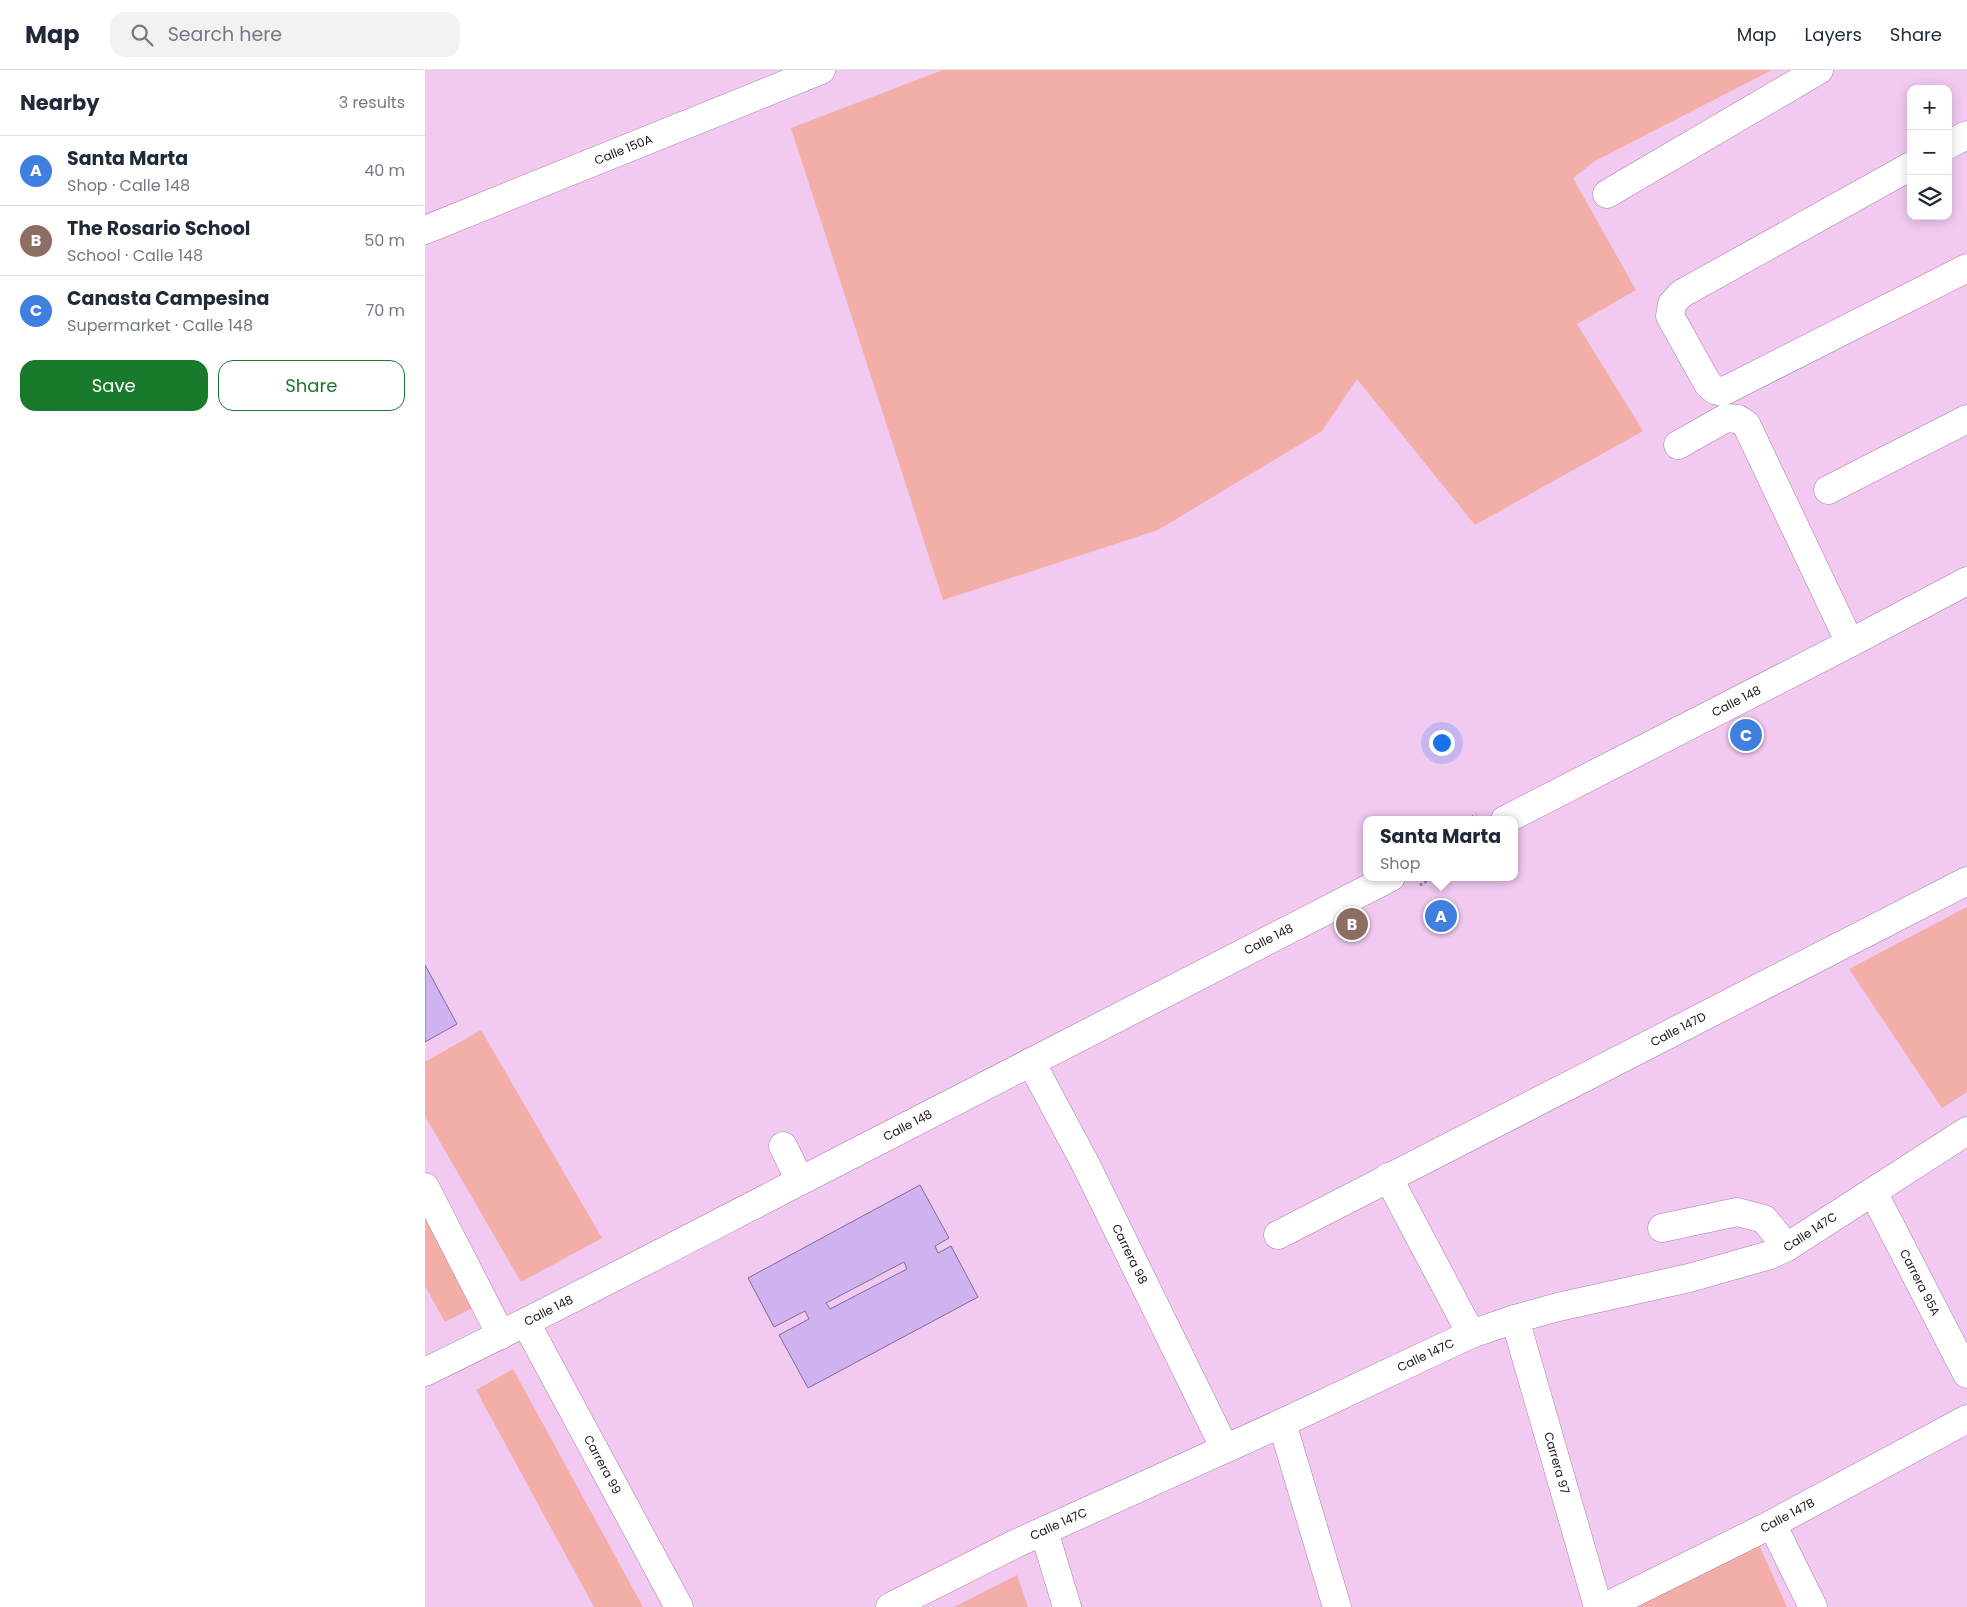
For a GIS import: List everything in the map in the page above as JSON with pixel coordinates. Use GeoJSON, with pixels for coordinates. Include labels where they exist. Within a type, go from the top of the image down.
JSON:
{"type":"FeatureCollection","features":[{"type":"Feature","properties":{"kind":"street","name":"Calle 150A"},"geometry":{"type":"LineString","coordinates":[[425,230],[821,70]]}},
{"type":"Feature","properties":{"kind":"street"},"geometry":{"type":"LineString","coordinates":[[1607,194],[1819,70]]}},
{"type":"Feature","properties":{"kind":"street"},"geometry":{"type":"LineString","coordinates":[[1952,143],[1967,135]]}},
{"type":"Feature","properties":{"kind":"street"},"geometry":{"type":"LineString","coordinates":[[1907,168],[1681,294],[1671,304],[1669,316],[1708,384],[1715,390],[1722,392],[1967,268]]}},
{"type":"Feature","properties":{"kind":"street"},"geometry":{"type":"LineString","coordinates":[[1678,444],[1726,418],[1738,419],[1746,424],[1850,643]]}},
{"type":"Feature","properties":{"kind":"street"},"geometry":{"type":"LineString","coordinates":[[1828,490],[1967,418]]}},
{"type":"Feature","properties":{"kind":"street","name":"Calle 148"},"geometry":{"type":"LineString","coordinates":[[1513,816],[1967,581]]}},
{"type":"Feature","properties":{"kind":"street","name":"Calle 148"},"geometry":{"type":"LineString","coordinates":[[425,1372],[526,1323],[1383,881]]}},
{"type":"Feature","properties":{"kind":"street","name":"Calle 147D"},"geometry":{"type":"LineString","coordinates":[[1278,1235],[1967,882]]}},
{"type":"Feature","properties":{"kind":"street","name":"Carrera 98"},"geometry":{"type":"LineString","coordinates":[[1031,1062],[1085,1163],[1225,1449]]}},
{"type":"Feature","properties":{"kind":"street","name":"Calle 147C"},"geometry":{"type":"LineString","coordinates":[[890,1607],[1044,1531],[1282,1423],[1471,1334],[1515,1318],[1558,1306],[1689,1278],[1770,1255],[1787,1247],[1967,1131]]}},
{"type":"Feature","properties":{"kind":"street"},"geometry":{"type":"LineString","coordinates":[[783,1146],[800,1181]]}},
{"type":"Feature","properties":{"kind":"street"},"geometry":{"type":"LineString","coordinates":[[1388,1177],[1471,1334]]}},
{"type":"Feature","properties":{"kind":"street"},"geometry":{"type":"LineString","coordinates":[[425,1187],[501,1335]]}},
{"type":"Feature","properties":{"kind":"street","name":"Carrera 95A"},"geometry":{"type":"LineString","coordinates":[[1873,1192],[1967,1374]]}},
{"type":"Feature","properties":{"kind":"street"},"geometry":{"type":"LineString","coordinates":[[1662,1228],[1737,1212],[1764,1219],[1787,1247]]}},
{"type":"Feature","properties":{"kind":"street","name":"Carrera 97"},"geometry":{"type":"LineString","coordinates":[[1515,1318],[1598,1607]]}},
{"type":"Feature","properties":{"kind":"street","name":"Carrera 99"},"geometry":{"type":"LineString","coordinates":[[526,1323],[679,1607]]}},
{"type":"Feature","properties":{"kind":"street","name":"Calle 147B"},"geometry":{"type":"LineString","coordinates":[[1605,1607],[1772,1524],[1967,1419]]}},
{"type":"Feature","properties":{"kind":"street"},"geometry":{"type":"LineString","coordinates":[[1282,1423],[1337,1607]]}},
{"type":"Feature","properties":{"kind":"street"},"geometry":{"type":"LineString","coordinates":[[1772,1524],[1813,1607]]}},
{"type":"Feature","properties":{"kind":"street"},"geometry":{"type":"LineString","coordinates":[[1044,1531],[1067,1607]]}},
{"type":"Feature","properties":{"kind":"shaded area"},"geometry":{"type":"Polygon","coordinates":[[[943,70],[1772,70],[1595,161],[1573,178],[1636,290],[1577,324],[1643,431],[1475,525],[1357,379],[1322,431],[1158,530],[943,600],[791,128],[943,70]]]}},
{"type":"Feature","properties":{"kind":"shaded area"},"geometry":{"type":"Polygon","coordinates":[[[1967,907],[1967,1092],[1942,1108],[1849,969],[1967,907]]]}},
{"type":"Feature","properties":{"kind":"shaded area"},"geometry":{"type":"Polygon","coordinates":[[[481,1030],[602,1238],[521,1282],[425,1116],[425,1062],[481,1030]]]}},
{"type":"Feature","properties":{"kind":"shaded area"},"geometry":{"type":"Polygon","coordinates":[[[425,1186],[490,1299],[445,1322],[425,1286],[425,1186]]]}},
{"type":"Feature","properties":{"kind":"shaded area"},"geometry":{"type":"Polygon","coordinates":[[[513,1369],[643,1607],[594,1607],[476,1390],[513,1369]]]}},
{"type":"Feature","properties":{"kind":"shaded area"},"geometry":{"type":"Polygon","coordinates":[[[1759,1545],[1787,1607],[1632,1607],[1759,1545]]]}},
{"type":"Feature","properties":{"kind":"shaded area"},"geometry":{"type":"Polygon","coordinates":[[[1017,1575],[1028,1607],[954,1607],[1017,1575]]]}},
{"type":"Feature","properties":{"kind":"building"},"geometry":{"type":"Polygon","coordinates":[[[425,965],[457,1024],[425,1042],[425,965]]]}},
{"type":"Feature","properties":{"kind":"building"},"geometry":{"type":"Polygon","coordinates":[[[920,1185],[949,1238],[935,1246],[938,1253],[951,1246],[978,1297],[808,1388],[779,1335],[809,1319],[805,1311],[774,1327],[748,1278],[920,1185]],[[904,1262],[826,1303],[830,1309],[907,1269],[904,1262]]]}},
{"type":"Feature","properties":{"kind":"place","name":"Canasta Campesina"},"geometry":{"type":"Point","coordinates":[1746,735]}},
{"type":"Feature","properties":{"kind":"place","name":"Santa Marta"},"geometry":{"type":"Point","coordinates":[1441,916]}},
{"type":"Feature","properties":{"kind":"place","name":"The Rosario School"},"geometry":{"type":"Point","coordinates":[1352,924]}}]}
